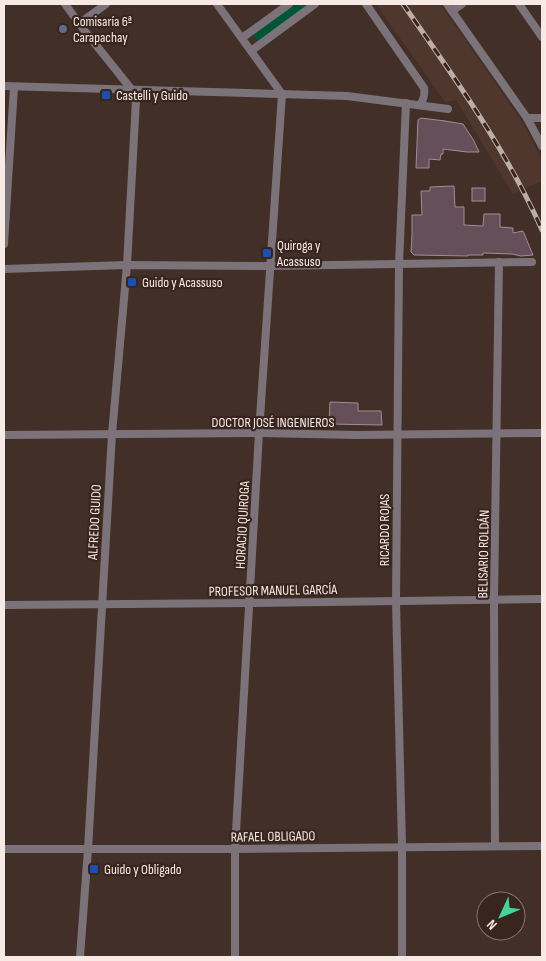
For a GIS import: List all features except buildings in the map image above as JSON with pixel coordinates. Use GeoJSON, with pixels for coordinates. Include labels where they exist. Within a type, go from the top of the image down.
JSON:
{"type":"FeatureCollection","features":[{"type":"Feature","properties":{"kind":"street"},"geometry":{"type":"LineString","coordinates":[[66,4],[132,90]]}},
{"type":"Feature","properties":{"kind":"street"},"geometry":{"type":"LineString","coordinates":[[80,23],[106,4]]}},
{"type":"Feature","properties":{"kind":"street"},"geometry":{"type":"LineString","coordinates":[[218,4],[282,94]]}},
{"type":"Feature","properties":{"kind":"street"},"geometry":{"type":"LineString","coordinates":[[242,38],[290,4]]}},
{"type":"Feature","properties":{"kind":"street"},"geometry":{"type":"LineString","coordinates":[[251,50],[315,4]]}},
{"type":"Feature","properties":{"kind":"street"},"geometry":{"type":"LineString","coordinates":[[366,4],[424,88],[425,95],[420,105]]}},
{"type":"Feature","properties":{"kind":"street"},"geometry":{"type":"LineString","coordinates":[[447,4],[527,118],[542,146]]}},
{"type":"Feature","properties":{"kind":"street"},"geometry":{"type":"LineString","coordinates":[[452,11],[462,4]]}},
{"type":"Feature","properties":{"kind":"street"},"geometry":{"type":"LineString","coordinates":[[520,4],[542,36]]}},
{"type":"Feature","properties":{"kind":"street"},"geometry":{"type":"LineString","coordinates":[[4,86],[347,96],[448,109]]}},
{"type":"Feature","properties":{"kind":"street"},"geometry":{"type":"LineString","coordinates":[[4,244],[14,87]]}},
{"type":"Feature","properties":{"kind":"street","name":"ALFREDO GUIDO"},"geometry":{"type":"LineString","coordinates":[[80,957],[112,434],[126,265],[136,100],[132,90]]}},
{"type":"Feature","properties":{"kind":"street","name":"HORACIO QUIROGA"},"geometry":{"type":"LineString","coordinates":[[235,957],[234,849],[282,94]]}},
{"type":"Feature","properties":{"kind":"street","name":"RICARDO ROJAS"},"geometry":{"type":"LineString","coordinates":[[402,957],[402,846],[396,602],[399,264],[406,103]]}},
{"type":"Feature","properties":{"kind":"street"},"geometry":{"type":"LineString","coordinates":[[527,118],[542,118]]}},
{"type":"Feature","properties":{"kind":"street","name":"BELISARIO ROLDÁN"},"geometry":{"type":"LineString","coordinates":[[495,846],[494,599],[499,262]]}},
{"type":"Feature","properties":{"kind":"street"},"geometry":{"type":"LineString","coordinates":[[4,269],[126,265],[270,266],[532,262]]}},
{"type":"Feature","properties":{"kind":"street","name":"DOCTOR JOSÉ INGENIEROS"},"geometry":{"type":"LineString","coordinates":[[4,435],[542,433]]}},
{"type":"Feature","properties":{"kind":"street","name":"PROFESOR MANUEL GARCÍA"},"geometry":{"type":"LineString","coordinates":[[4,605],[542,599]]}},
{"type":"Feature","properties":{"kind":"street","name":"RAFAEL OBLIGADO"},"geometry":{"type":"LineString","coordinates":[[4,849],[542,846]]}},
{"type":"Feature","properties":{"kind":"shaded area"},"geometry":{"type":"Polygon","coordinates":[[[376,4],[440,4],[521,120],[542,160],[542,181],[513,194],[456,100],[445,102],[376,4]]]}},
{"type":"Feature","properties":{"kind":"green space"},"geometry":{"type":"Polygon","coordinates":[[[294,4],[310,4],[258,42],[252,34],[294,4]]]}},
{"type":"Feature","properties":{"kind":"railway"},"geometry":{"type":"LineString","coordinates":[[403,4],[496,142],[542,230]]}},
{"type":"Feature","properties":{"kind":"place","name":"Comisaría 6ª Carapachay"},"geometry":{"type":"Point","coordinates":[63,29]}},
{"type":"Feature","properties":{"kind":"place","name":"Castelli y Guido"},"geometry":{"type":"Point","coordinates":[106,95]}},
{"type":"Feature","properties":{"kind":"place","name":"Quiroga y Acassuso"},"geometry":{"type":"Point","coordinates":[267,253]}},
{"type":"Feature","properties":{"kind":"place","name":"Guido y Acassuso"},"geometry":{"type":"Point","coordinates":[132,282]}},
{"type":"Feature","properties":{"kind":"place","name":"Guido y Obligado"},"geometry":{"type":"Point","coordinates":[94,869]}}]}
